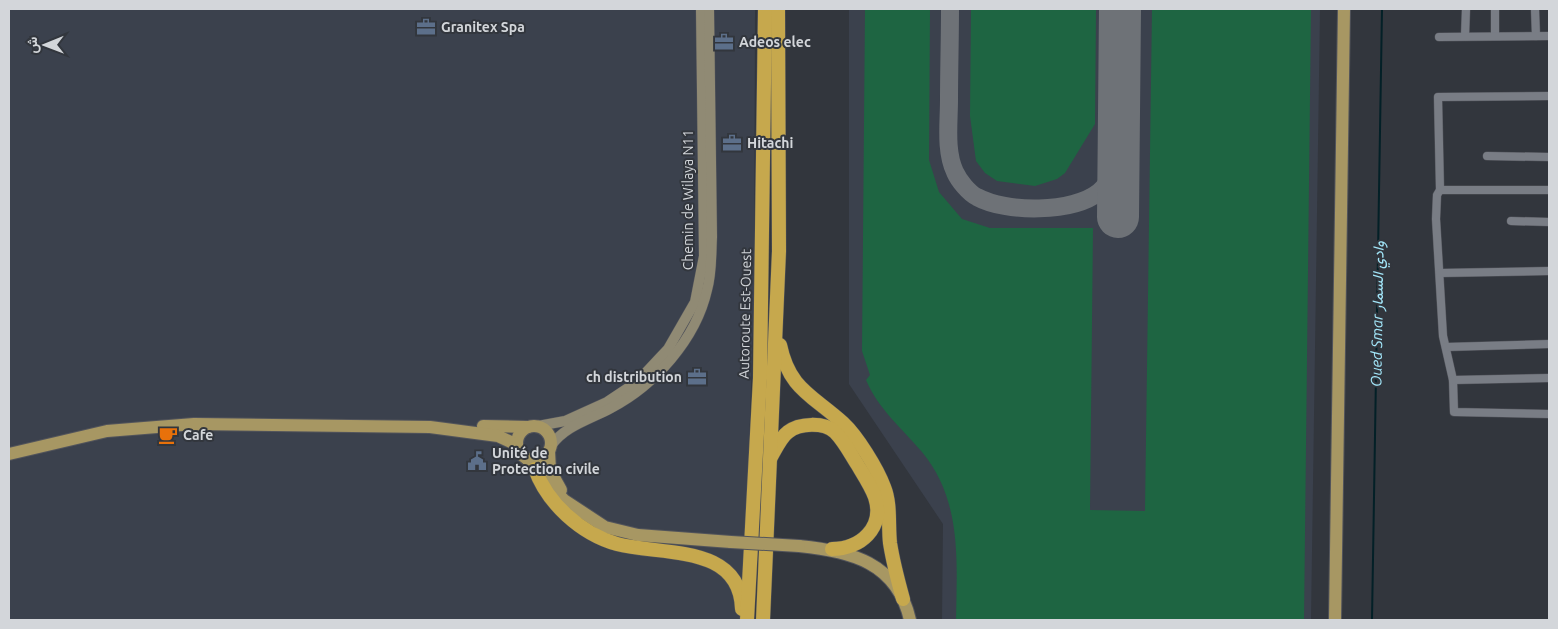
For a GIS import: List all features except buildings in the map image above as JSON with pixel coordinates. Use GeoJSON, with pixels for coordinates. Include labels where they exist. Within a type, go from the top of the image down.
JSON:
{"type":"FeatureCollection","features":[{"type":"Feature","properties":{"kind":"highway","name":"Autoroute Est-Ouest"},"geometry":{"type":"LineString","coordinates":[[747,620],[760,378],[764,9]]}},
{"type":"Feature","properties":{"kind":"highway"},"geometry":{"type":"LineString","coordinates":[[763,620],[777,311],[779,203],[778,9]]}},
{"type":"Feature","properties":{"kind":"highway"},"geometry":{"type":"LineString","coordinates":[[777,311],[779,338],[784,362],[790,375],[806,394],[844,424],[860,445],[884,487],[888,507],[891,546],[903,599]]}},
{"type":"Feature","properties":{"kind":"highway"},"geometry":{"type":"LineString","coordinates":[[770,458],[787,432],[799,426],[813,425],[833,430],[843,442],[875,497],[876,518],[870,533],[860,543],[846,549],[832,549]]}},
{"type":"Feature","properties":{"kind":"highway"},"geometry":{"type":"LineString","coordinates":[[534,469],[538,480],[568,516],[597,536],[617,544],[698,556],[714,562],[728,573],[738,586],[742,620]]}},
{"type":"Feature","properties":{"kind":"highway"},"geometry":{"type":"LineString","coordinates":[[766,560],[772,592],[771,620]]}},
{"type":"Feature","properties":{"kind":"main road","name":"Chemin de Wilaya N11"},"geometry":{"type":"LineString","coordinates":[[533,427],[565,422],[607,402],[637,382],[668,349],[695,302],[704,256],[701,9]]}},
{"type":"Feature","properties":{"kind":"main road"},"geometry":{"type":"LineString","coordinates":[[533,427],[518,438],[522,454],[531,460],[542,458],[560,435],[621,402],[650,380],[682,343],[703,305],[711,270],[712,237],[710,9]]}},
{"type":"Feature","properties":{"kind":"main road"},"geometry":{"type":"LineString","coordinates":[[1335,620],[1344,9]]}},
{"type":"Feature","properties":{"kind":"main road"},"geometry":{"type":"LineString","coordinates":[[9,454],[107,431],[182,425],[533,427],[550,436],[552,476],[574,508]]}},
{"type":"Feature","properties":{"kind":"main road"},"geometry":{"type":"LineString","coordinates":[[430,427],[498,436],[513,443],[534,469],[574,508],[606,528],[622,533],[832,549],[860,558],[875,566],[891,580],[903,599],[910,620]]}},
{"type":"Feature","properties":{"kind":"street"},"geometry":{"type":"LineString","coordinates":[[1465,36],[1466,9]]}},
{"type":"Feature","properties":{"kind":"street"},"geometry":{"type":"LineString","coordinates":[[1494,9],[1495,35]]}},
{"type":"Feature","properties":{"kind":"street"},"geometry":{"type":"LineString","coordinates":[[1535,9],[1536,36]]}},
{"type":"Feature","properties":{"kind":"street"},"geometry":{"type":"LineString","coordinates":[[1439,37],[1549,36]]}},
{"type":"Feature","properties":{"kind":"street"},"geometry":{"type":"LineString","coordinates":[[1549,96],[1438,97],[1440,190],[1437,195],[1436,219],[1442,336],[1453,380],[1454,412],[1549,414]]}},
{"type":"Feature","properties":{"kind":"street"},"geometry":{"type":"LineString","coordinates":[[1487,156],[1549,157]]}},
{"type":"Feature","properties":{"kind":"street"},"geometry":{"type":"LineString","coordinates":[[1440,190],[1549,190]]}},
{"type":"Feature","properties":{"kind":"street"},"geometry":{"type":"LineString","coordinates":[[1511,221],[1549,222]]}},
{"type":"Feature","properties":{"kind":"street"},"geometry":{"type":"LineString","coordinates":[[1440,272],[1549,271]]}},
{"type":"Feature","properties":{"kind":"street"},"geometry":{"type":"LineString","coordinates":[[1446,347],[1549,344]]}},
{"type":"Feature","properties":{"kind":"street"},"geometry":{"type":"LineString","coordinates":[[1453,380],[1549,378]]}},
{"type":"Feature","properties":{"kind":"shaded area"},"geometry":{"type":"Polygon","coordinates":[[[9,9],[755,9],[754,301],[743,620],[9,620],[9,9]]]}},
{"type":"Feature","properties":{"kind":"shaded area"},"geometry":{"type":"Polygon","coordinates":[[[849,9],[1320,9],[1311,620],[942,620],[943,524],[849,384],[849,9]]]}},
{"type":"Feature","properties":{"kind":"green space"},"geometry":{"type":"Polygon","coordinates":[[[865,9],[930,9],[929,160],[939,192],[962,219],[990,228],[1093,228],[1090,510],[1145,511],[1152,9],[1311,9],[1304,620],[956,620],[957,576],[954,532],[951,511],[944,490],[935,471],[922,452],[877,400],[866,380],[870,375],[862,351],[865,9]]]}},
{"type":"Feature","properties":{"kind":"green space"},"geometry":{"type":"Polygon","coordinates":[[[971,9],[1096,9],[1095,124],[1065,173],[1057,179],[1035,186],[997,181],[985,173],[976,161],[970,116],[971,9]]]}},
{"type":"Feature","properties":{"kind":"waterway","name":"Oued Smar وادي السمار"},"geometry":{"type":"LineString","coordinates":[[1372,620],[1382,9]]}},
{"type":"Feature","properties":{"kind":"taxiway"},"geometry":{"type":"LineString","coordinates":[[950,9],[948,127],[950,155],[955,172],[971,193],[990,202],[1021,208],[1057,207],[1073,204],[1099,192],[1107,184],[1119,152]]}},
{"type":"Feature","properties":{"kind":"runway"},"geometry":{"type":"LineString","coordinates":[[1118,217],[1120,9]]}},
{"type":"Feature","properties":{"kind":"place","name":"Granitex Spa"},"geometry":{"type":"Point","coordinates":[426,27]}},
{"type":"Feature","properties":{"kind":"place","name":"Adeos elec"},"geometry":{"type":"Point","coordinates":[724,42]}},
{"type":"Feature","properties":{"kind":"place","name":"Hitachi"},"geometry":{"type":"Point","coordinates":[732,143]}},
{"type":"Feature","properties":{"kind":"place","name":"ch distribution"},"geometry":{"type":"Point","coordinates":[697,377]}},
{"type":"Feature","properties":{"kind":"place","name":"Cafe"},"geometry":{"type":"Point","coordinates":[168,435]}},
{"type":"Feature","properties":{"kind":"place","name":"Unité de Protection civile"},"geometry":{"type":"Point","coordinates":[477,461]}}]}
